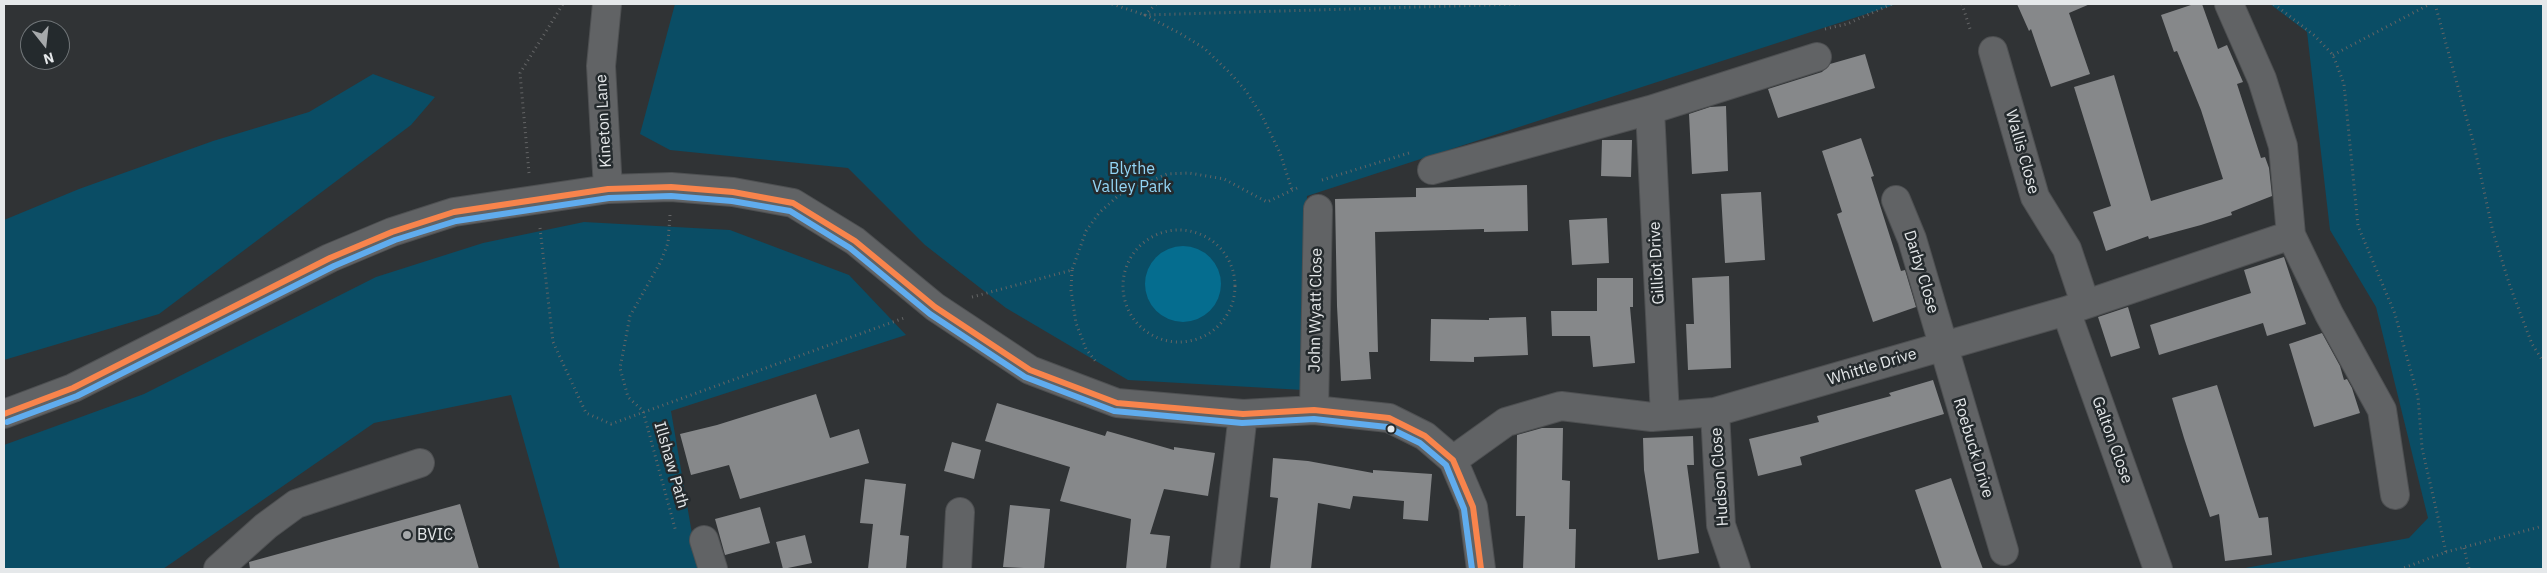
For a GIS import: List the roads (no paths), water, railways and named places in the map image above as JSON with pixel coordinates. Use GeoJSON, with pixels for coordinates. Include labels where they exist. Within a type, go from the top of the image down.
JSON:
{"type":"FeatureCollection","features":[{"type":"Feature","properties":{"kind":"street","name":"Kineton Lane"},"geometry":{"type":"LineString","coordinates":[[4,414],[73,388],[330,258],[392,232],[454,212],[608,189],[601,66],[607,4]]}},
{"type":"Feature","properties":{"kind":"street"},"geometry":{"type":"LineString","coordinates":[[2229,4],[2262,79],[2284,146],[2291,235],[2329,314],[2382,410],[2395,496]]}},
{"type":"Feature","properties":{"kind":"street"},"geometry":{"type":"LineString","coordinates":[[1423,161],[1602,123],[1650,110],[1696,94],[1818,44]]}},
{"type":"Feature","properties":{"kind":"street","name":"Wallis Close"},"geometry":{"type":"LineString","coordinates":[[1993,51],[2034,197],[2067,249],[2075,307]]}},
{"type":"Feature","properties":{"kind":"street","name":"Gilliot Drive"},"geometry":{"type":"LineString","coordinates":[[1650,110],[1665,416]]}},
{"type":"Feature","properties":{"kind":"street"},"geometry":{"type":"LineString","coordinates":[[608,189],[672,187],[733,192],[793,203],[855,241],[935,307],[1030,370],[1117,403],[1243,414],[1314,410],[1389,418],[1425,436],[1453,460],[1473,507],[1481,569]]}},
{"type":"Feature","properties":{"kind":"street","name":"Darby Close"},"geometry":{"type":"LineString","coordinates":[[1896,200],[1912,239],[1943,346]]}},
{"type":"Feature","properties":{"kind":"street","name":"John Wyatt Close"},"geometry":{"type":"LineString","coordinates":[[1314,410],[1318,210]]}},
{"type":"Feature","properties":{"kind":"street","name":"Whittle Drive"},"geometry":{"type":"LineString","coordinates":[[1453,460],[1506,422],[1561,406],[1652,417],[1715,412],[1790,392],[2075,307],[2291,235]]}},
{"type":"Feature","properties":{"kind":"street","name":"Galton Close"},"geometry":{"type":"LineString","coordinates":[[2075,307],[2158,569]]}},
{"type":"Feature","properties":{"kind":"street","name":"Roebuck Drive"},"geometry":{"type":"LineString","coordinates":[[1943,346],[2004,551]]}},
{"type":"Feature","properties":{"kind":"street","name":"Hudson Close"},"geometry":{"type":"LineString","coordinates":[[1715,412],[1721,525],[1736,569]]}},
{"type":"Feature","properties":{"kind":"street"},"geometry":{"type":"LineString","coordinates":[[1225,569],[1243,414]]}},
{"type":"Feature","properties":{"kind":"street"},"geometry":{"type":"LineString","coordinates":[[218,569],[266,526],[296,504],[420,463]]}},
{"type":"Feature","properties":{"kind":"street"},"geometry":{"type":"LineString","coordinates":[[957,569],[960,512]]}},
{"type":"Feature","properties":{"kind":"street"},"geometry":{"type":"LineString","coordinates":[[704,540],[713,569]]}},
{"type":"Feature","properties":{"kind":"place","name":"BVIC"},"geometry":{"type":"Point","coordinates":[407,535]}},
{"type":"Feature","properties":{"kind":"park label","name":"Blythe Valley Park"},"geometry":{"type":"Point","coordinates":[1132,178]}}]}
